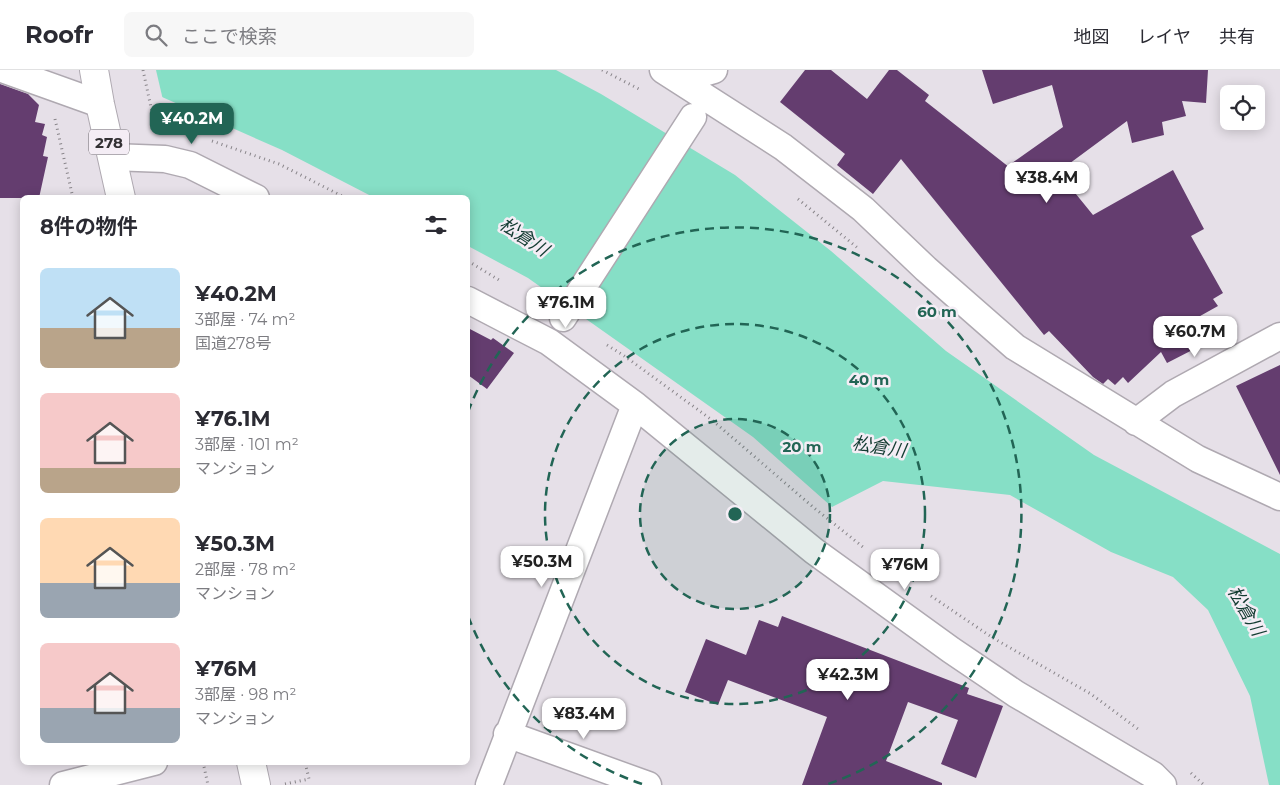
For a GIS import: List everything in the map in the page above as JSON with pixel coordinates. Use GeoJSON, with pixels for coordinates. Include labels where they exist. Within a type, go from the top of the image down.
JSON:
{"type":"FeatureCollection","features":[{"type":"Feature","properties":{"kind":"highway","name":"278"},"geometry":{"type":"LineString","coordinates":[[97,87],[120,195]]}},
{"type":"Feature","properties":{"kind":"highway"},"geometry":{"type":"LineString","coordinates":[[252,765],[256,785]]}},
{"type":"Feature","properties":{"kind":"street"},"geometry":{"type":"LineString","coordinates":[[5,70],[47,85],[97,87]]}},
{"type":"Feature","properties":{"kind":"street"},"geometry":{"type":"LineString","coordinates":[[671,75],[714,70]]}},
{"type":"Feature","properties":{"kind":"street"},"geometry":{"type":"LineString","coordinates":[[671,75],[783,146],[856,203],[926,269],[1015,347],[1198,459],[1280,497]]}},
{"type":"Feature","properties":{"kind":"street"},"geometry":{"type":"LineString","coordinates":[[565,316],[690,122]]}},
{"type":"Feature","properties":{"kind":"street"},"geometry":{"type":"LineString","coordinates":[[112,158],[164,159],[190,166],[250,195]]}},
{"type":"Feature","properties":{"kind":"street"},"geometry":{"type":"LineString","coordinates":[[470,301],[549,342],[635,406],[814,551],[951,650],[1016,694],[1152,775],[1163,785]]}},
{"type":"Feature","properties":{"kind":"street"},"geometry":{"type":"LineString","coordinates":[[1136,422],[1173,394],[1280,336]]}},
{"type":"Feature","properties":{"kind":"street"},"geometry":{"type":"LineString","coordinates":[[489,785],[635,406]]}},
{"type":"Feature","properties":{"kind":"street"},"geometry":{"type":"LineString","coordinates":[[508,734],[648,785]]}},
{"type":"Feature","properties":{"kind":"street"},"geometry":{"type":"LineString","coordinates":[[62,785],[142,765]]}},
{"type":"Feature","properties":{"kind":"path"},"geometry":{"type":"LineString","coordinates":[[143,70],[152,108]]}},
{"type":"Feature","properties":{"kind":"path"},"geometry":{"type":"LineString","coordinates":[[47,85],[72,195]]}},
{"type":"Feature","properties":{"kind":"path"},"geometry":{"type":"LineString","coordinates":[[154,124],[173,130]]}},
{"type":"Feature","properties":{"kind":"path"},"geometry":{"type":"LineString","coordinates":[[210,140],[278,164],[336,195]]}},
{"type":"Feature","properties":{"kind":"path"},"geometry":{"type":"LineString","coordinates":[[470,262],[499,280]]}},
{"type":"Feature","properties":{"kind":"path"},"geometry":{"type":"LineString","coordinates":[[606,344],[623,354],[712,420],[813,507],[870,553]]}},
{"type":"Feature","properties":{"kind":"path"},"geometry":{"type":"LineString","coordinates":[[923,591],[993,638],[1091,694],[1145,734]]}},
{"type":"Feature","properties":{"kind":"path"},"geometry":{"type":"LineString","coordinates":[[204,765],[208,785]]}},
{"type":"Feature","properties":{"kind":"path"},"geometry":{"type":"LineString","coordinates":[[306,765],[311,785]]}},
{"type":"Feature","properties":{"kind":"path"},"geometry":{"type":"LineString","coordinates":[[1190,772],[1204,785]]}},
{"type":"Feature","properties":{"kind":"path"},"geometry":{"type":"LineString","coordinates":[[282,785],[309,779]]}},
{"type":"Feature","properties":{"kind":"water","name":"松倉川"},"geometry":{"type":"Polygon","coordinates":[[[93,70],[556,70],[601,94],[735,175],[831,251],[946,351],[1094,455],[1280,554],[1280,785],[1269,785],[1250,696],[1208,610],[1173,577],[1111,552],[1010,495],[883,481],[832,507],[753,437],[528,278],[470,247],[470,195],[369,195],[282,150],[162,97],[93,70]]]}},
{"type":"Feature","properties":{"kind":"pier"},"geometry":{"type":"Polygon","coordinates":[[[90,70],[156,70],[163,100],[92,72],[90,70]]]}},
{"type":"Feature","properties":{"kind":"building"},"geometry":{"type":"Polygon","coordinates":[[[805,70],[831,70],[867,99],[889,70],[897,70],[929,95],[925,101],[1014,171],[1012,163],[1063,127],[1052,85],[993,104],[982,70],[1208,70],[1206,103],[1182,101],[1186,116],[1162,122],[1164,135],[1132,143],[1127,121],[1058,172],[1093,215],[1173,170],[1204,229],[1191,236],[1223,293],[1213,299],[1218,306],[1193,320],[1206,343],[1167,363],[1161,352],[1128,383],[1123,377],[1115,385],[1108,379],[1103,384],[1093,377],[1049,331],[1044,335],[901,159],[873,194],[837,165],[845,154],[780,102],[805,70]]]}},
{"type":"Feature","properties":{"kind":"building"},"geometry":{"type":"Polygon","coordinates":[[[0,84],[28,94],[39,105],[35,122],[45,124],[42,135],[47,137],[43,156],[48,157],[40,195],[20,195],[20,198],[0,198],[0,84]]]}},
{"type":"Feature","properties":{"kind":"building"},"geometry":{"type":"Polygon","coordinates":[[[470,329],[491,340],[493,338],[514,353],[487,389],[470,376],[470,329]]]}},
{"type":"Feature","properties":{"kind":"building"},"geometry":{"type":"Polygon","coordinates":[[[1280,365],[1280,475],[1236,386],[1280,365]]]}},
{"type":"Feature","properties":{"kind":"building"},"geometry":{"type":"Polygon","coordinates":[[[782,616],[969,688],[967,694],[1003,706],[976,778],[941,764],[958,720],[908,702],[886,761],[942,783],[942,785],[802,785],[827,717],[728,680],[718,705],[685,692],[706,639],[746,655],[759,620],[778,627],[782,616]]]}}]}
